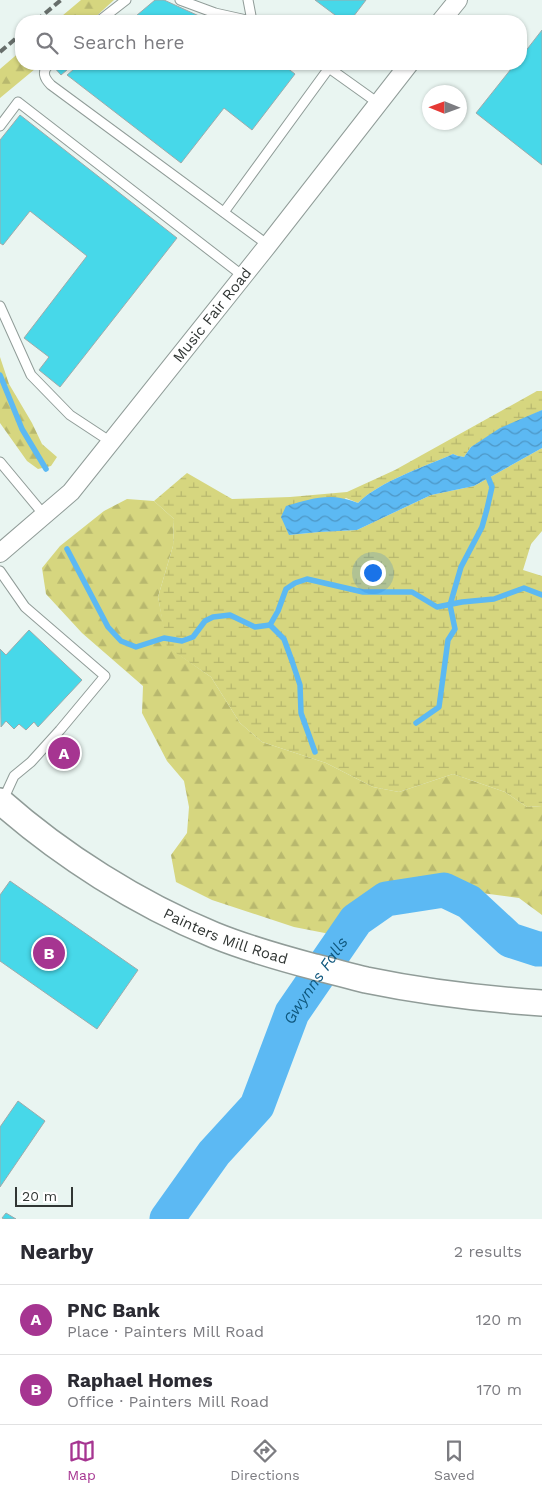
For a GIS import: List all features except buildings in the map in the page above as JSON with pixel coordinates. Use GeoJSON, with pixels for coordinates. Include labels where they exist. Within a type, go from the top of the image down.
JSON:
{"type":"FeatureCollection","features":[{"type":"Feature","properties":{"kind":"main road","name":"Painters Mill Road"},"geometry":{"type":"LineString","coordinates":[[1,803],[54,844],[104,877],[157,908],[214,935],[281,958],[365,980],[487,1000],[542,1004]]}},
{"type":"Feature","properties":{"kind":"street"},"geometry":{"type":"LineString","coordinates":[[446,15],[458,0]]}},
{"type":"Feature","properties":{"kind":"street","name":"Music Fair Road"},"geometry":{"type":"LineString","coordinates":[[0,552],[45,516],[71,492],[268,245],[404,70]]}},
{"type":"Feature","properties":{"kind":"lane"},"geometry":{"type":"LineString","coordinates":[[107,15],[126,0]]}},
{"type":"Feature","properties":{"kind":"lane"},"geometry":{"type":"LineString","coordinates":[[180,0],[224,15]]}},
{"type":"Feature","properties":{"kind":"lane"},"geometry":{"type":"LineString","coordinates":[[248,0],[250,15]]}},
{"type":"Feature","properties":{"kind":"lane"},"geometry":{"type":"LineString","coordinates":[[44,70],[43,73],[45,80],[51,85],[268,245]]}},
{"type":"Feature","properties":{"kind":"lane"},"geometry":{"type":"LineString","coordinates":[[224,212],[323,70]]}},
{"type":"Feature","properties":{"kind":"lane"},"geometry":{"type":"LineString","coordinates":[[332,70],[378,103]]}},
{"type":"Feature","properties":{"kind":"lane"},"geometry":{"type":"LineString","coordinates":[[0,126],[18,102],[243,276]]}},
{"type":"Feature","properties":{"kind":"lane"},"geometry":{"type":"LineString","coordinates":[[0,306],[31,376],[70,415],[111,442]]}},
{"type":"Feature","properties":{"kind":"lane"},"geometry":{"type":"LineString","coordinates":[[0,462],[45,516]]}},
{"type":"Feature","properties":{"kind":"lane"},"geometry":{"type":"LineString","coordinates":[[0,571],[25,607],[105,676],[31,762],[14,776],[1,803]]}},
{"type":"Feature","properties":{"kind":"green space"},"geometry":{"type":"Polygon","coordinates":[[[81,0],[114,0],[98,15],[63,15],[81,0]]]}},
{"type":"Feature","properties":{"kind":"green space"},"geometry":{"type":"Polygon","coordinates":[[[15,56],[15,70],[34,70],[0,98],[0,69],[15,56]]]}},
{"type":"Feature","properties":{"kind":"green space"},"geometry":{"type":"Polygon","coordinates":[[[0,357],[9,384],[42,444],[57,457],[51,466],[38,469],[27,461],[0,423],[0,357]]]}},
{"type":"Feature","properties":{"kind":"green space"},"geometry":{"type":"Polygon","coordinates":[[[537,391],[542,391],[542,410],[471,447],[464,457],[453,454],[416,469],[378,488],[358,503],[346,498],[289,535],[357,530],[431,495],[474,486],[542,448],[542,531],[531,544],[523,570],[542,576],[542,806],[527,807],[505,792],[453,774],[399,792],[373,787],[326,763],[262,742],[240,723],[211,677],[167,647],[158,597],[173,546],[174,519],[154,501],[187,473],[232,499],[290,497],[347,492],[395,470],[537,391]]]}},
{"type":"Feature","properties":{"kind":"green space"},"geometry":{"type":"Polygon","coordinates":[[[127,499],[154,501],[174,519],[173,546],[158,597],[168,647],[211,677],[240,723],[262,742],[326,763],[373,787],[399,792],[453,774],[505,792],[527,807],[542,806],[542,915],[519,898],[414,884],[388,887],[335,935],[294,927],[212,900],[176,882],[171,855],[187,833],[189,807],[184,781],[167,761],[142,713],[143,686],[82,633],[46,594],[42,568],[60,546],[104,511],[127,499]]]}},
{"type":"Feature","properties":{"kind":"water"},"geometry":{"type":"Polygon","coordinates":[[[542,410],[542,448],[474,486],[431,495],[357,530],[289,535],[281,517],[286,506],[322,497],[339,498],[358,503],[378,488],[416,469],[453,454],[464,457],[471,447],[500,428],[542,410]]]}},
{"type":"Feature","properties":{"kind":"waterway"},"geometry":{"type":"LineString","coordinates":[[0,375],[22,429],[46,469]]}},
{"type":"Feature","properties":{"kind":"waterway"},"geometry":{"type":"LineString","coordinates":[[416,723],[439,707],[448,640],[455,629],[450,605],[461,567],[482,527],[487,509],[492,487],[486,472]]}},
{"type":"Feature","properties":{"kind":"waterway"},"geometry":{"type":"LineString","coordinates":[[67,549],[108,627],[121,641],[136,647],[164,638],[182,641],[193,637],[205,621],[213,617],[230,615],[255,627],[270,625],[278,611],[286,589],[295,583],[307,579],[363,592],[412,592],[437,607],[494,599],[524,588],[542,595]]}},
{"type":"Feature","properties":{"kind":"waterway"},"geometry":{"type":"LineString","coordinates":[[270,625],[284,639],[292,661],[300,685],[301,713],[315,752]]}},
{"type":"Feature","properties":{"kind":"waterway","name":"Gwynns Falls"},"geometry":{"type":"LineString","coordinates":[[167,1219],[214,1153],[257,1106],[292,1013],[356,920],[386,899],[444,890],[469,902],[510,940],[542,949]]}},
{"type":"Feature","properties":{"kind":"railway"},"geometry":{"type":"LineString","coordinates":[[43,15],[61,0]]}},
{"type":"Feature","properties":{"kind":"railway"},"geometry":{"type":"LineString","coordinates":[[0,52],[15,39]]}},
{"type":"Feature","properties":{"kind":"place","name":"PNC Bank"},"geometry":{"type":"Point","coordinates":[64,753]}},
{"type":"Feature","properties":{"kind":"place","name":"Raphael Homes"},"geometry":{"type":"Point","coordinates":[49,953]}}]}
